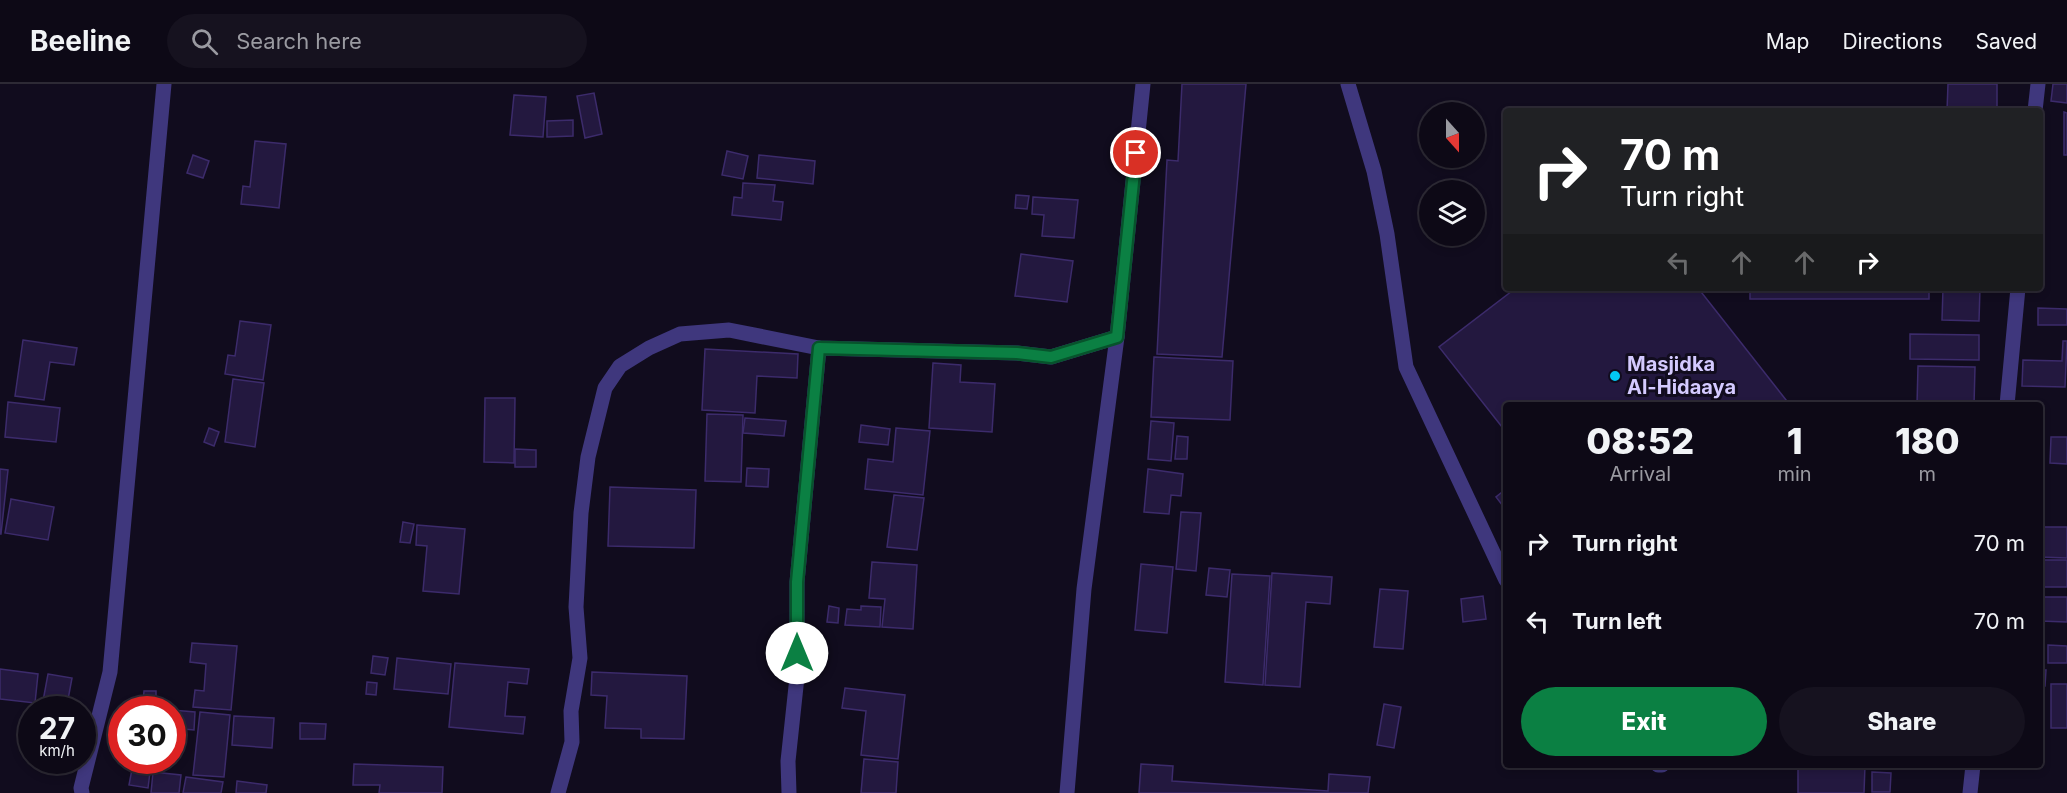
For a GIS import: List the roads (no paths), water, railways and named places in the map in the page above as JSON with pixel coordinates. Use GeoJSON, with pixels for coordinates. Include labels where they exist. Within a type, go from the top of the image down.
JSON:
{"type":"FeatureCollection","features":[{"type":"Feature","properties":{"kind":"street"},"geometry":{"type":"LineString","coordinates":[[82,793],[81,788],[110,672],[164,84]]}},
{"type":"Feature","properties":{"kind":"street"},"geometry":{"type":"LineString","coordinates":[[1067,793],[1084,589],[1117,337],[1143,84]]}},
{"type":"Feature","properties":{"kind":"street"},"geometry":{"type":"LineString","coordinates":[[1348,84],[1374,171],[1387,234],[1406,367],[1503,574]]}},
{"type":"Feature","properties":{"kind":"street"},"geometry":{"type":"LineString","coordinates":[[2035,108],[2038,84]]}},
{"type":"Feature","properties":{"kind":"street"},"geometry":{"type":"LineString","coordinates":[[2007,402],[2018,291]]}},
{"type":"Feature","properties":{"kind":"street"},"geometry":{"type":"LineString","coordinates":[[558,793],[572,742],[571,711],[580,658],[576,607],[588,457],[605,388],[620,366],[649,348],[680,334],[729,330],[819,348],[995,352],[1051,357],[1117,337]]}},
{"type":"Feature","properties":{"kind":"street"},"geometry":{"type":"LineString","coordinates":[[789,793],[788,761],[797,676],[797,582],[819,348]]}},
{"type":"Feature","properties":{"kind":"street"},"geometry":{"type":"LineString","coordinates":[[1970,793],[1974,768]]}},
{"type":"Feature","properties":{"kind":"place","name":"Masjidka Al-Hidaaya"},"geometry":{"type":"Point","coordinates":[1615,376]}}]}
